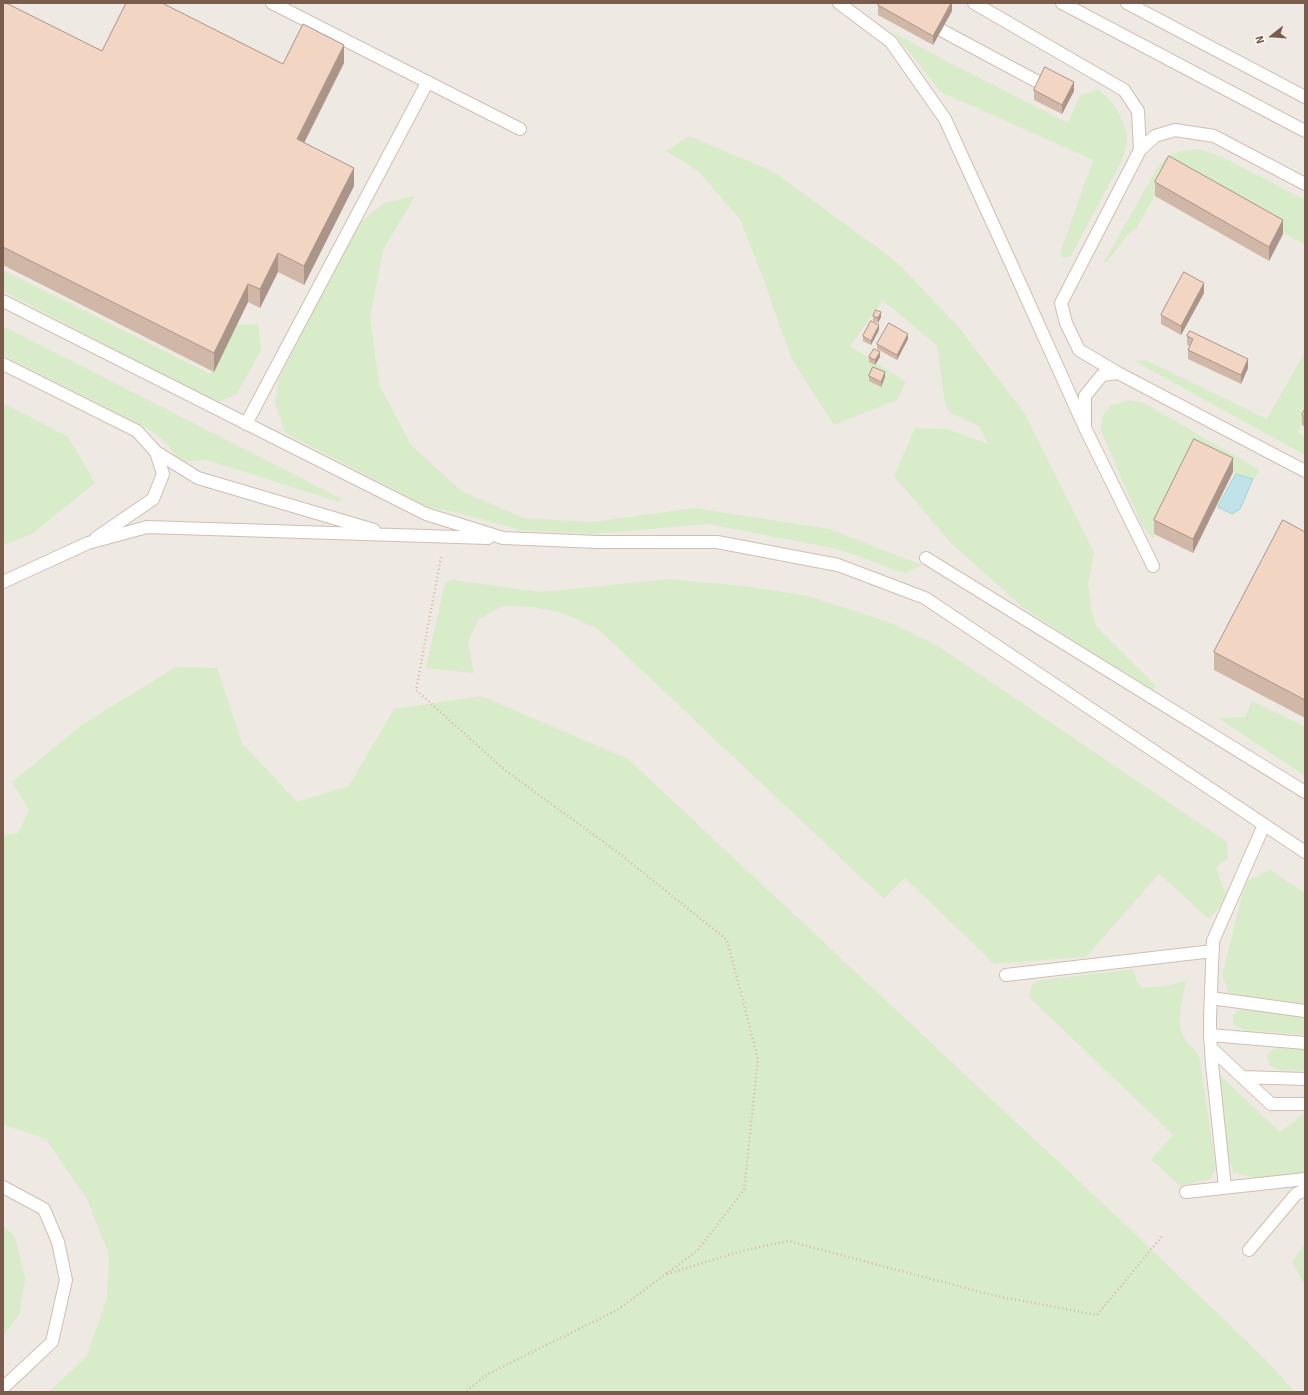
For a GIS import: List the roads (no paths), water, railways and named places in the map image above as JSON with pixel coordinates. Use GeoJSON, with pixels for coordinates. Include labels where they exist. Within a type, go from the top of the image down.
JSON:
{"type":"FeatureCollection","features":[{"type":"Feature","properties":{"kind":"lane"},"geometry":{"type":"LineString","coordinates":[[272,3],[520,129]]}},
{"type":"Feature","properties":{"kind":"lane"},"geometry":{"type":"LineString","coordinates":[[839,3],[891,42],[945,119],[1010,258],[1085,428],[1153,566]]}},
{"type":"Feature","properties":{"kind":"lane"},"geometry":{"type":"LineString","coordinates":[[974,3],[1124,90],[1138,111],[1140,150]]}},
{"type":"Feature","properties":{"kind":"lane"},"geometry":{"type":"LineString","coordinates":[[1062,3],[1305,131]]}},
{"type":"Feature","properties":{"kind":"lane"},"geometry":{"type":"LineString","coordinates":[[1127,3],[1305,97]]}},
{"type":"Feature","properties":{"kind":"lane"},"geometry":{"type":"LineString","coordinates":[[918,18],[1038,82]]}},
{"type":"Feature","properties":{"kind":"lane"},"geometry":{"type":"LineString","coordinates":[[246,424],[427,83]]}},
{"type":"Feature","properties":{"kind":"lane"},"geometry":{"type":"LineString","coordinates":[[1305,184],[1214,136],[1175,130],[1154,136],[1140,150],[1062,303],[1066,323],[1079,350],[1118,373],[1305,471]]}},
{"type":"Feature","properties":{"kind":"lane"},"geometry":{"type":"LineString","coordinates":[[3,301],[426,514],[503,538]]}},
{"type":"Feature","properties":{"kind":"lane"},"geometry":{"type":"LineString","coordinates":[[3,364],[138,431],[156,452],[198,478],[390,534]]}},
{"type":"Feature","properties":{"kind":"lane"},"geometry":{"type":"LineString","coordinates":[[1085,428],[1085,396],[1102,375],[1118,373]]}},
{"type":"Feature","properties":{"kind":"lane"},"geometry":{"type":"LineString","coordinates":[[3,582],[88,543],[153,499],[163,474],[156,452]]}},
{"type":"Feature","properties":{"kind":"lane"},"geometry":{"type":"LineString","coordinates":[[88,543],[148,527],[598,542],[717,542],[838,565],[925,598],[1305,852]]}},
{"type":"Feature","properties":{"kind":"lane"},"geometry":{"type":"LineString","coordinates":[[926,558],[1305,792]]}},
{"type":"Feature","properties":{"kind":"lane"},"geometry":{"type":"LineString","coordinates":[[1225,1187],[1210,1035],[1214,941],[1264,825]]}},
{"type":"Feature","properties":{"kind":"lane"},"geometry":{"type":"LineString","coordinates":[[1006,975],[1213,952]]}},
{"type":"Feature","properties":{"kind":"lane"},"geometry":{"type":"LineString","coordinates":[[1211,998],[1305,1012]]}},
{"type":"Feature","properties":{"kind":"lane"},"geometry":{"type":"LineString","coordinates":[[1210,1035],[1305,1043]]}},
{"type":"Feature","properties":{"kind":"lane"},"geometry":{"type":"LineString","coordinates":[[1211,1048],[1271,1104],[1305,1104]]}},
{"type":"Feature","properties":{"kind":"lane"},"geometry":{"type":"LineString","coordinates":[[1242,1077],[1305,1079]]}},
{"type":"Feature","properties":{"kind":"lane"},"geometry":{"type":"LineString","coordinates":[[1186,1192],[1305,1179]]}},
{"type":"Feature","properties":{"kind":"lane"},"geometry":{"type":"LineString","coordinates":[[3,1187],[44,1209],[58,1242],[66,1280],[52,1342],[3,1388]]}},
{"type":"Feature","properties":{"kind":"lane"},"geometry":{"type":"LineString","coordinates":[[1249,1250],[1296,1194],[1305,1190]]}},
{"type":"Feature","properties":{"kind":"water"},"geometry":{"type":"Polygon","coordinates":[[[1236,474],[1253,479],[1240,509],[1232,514],[1218,507],[1236,474]]]}}]}
